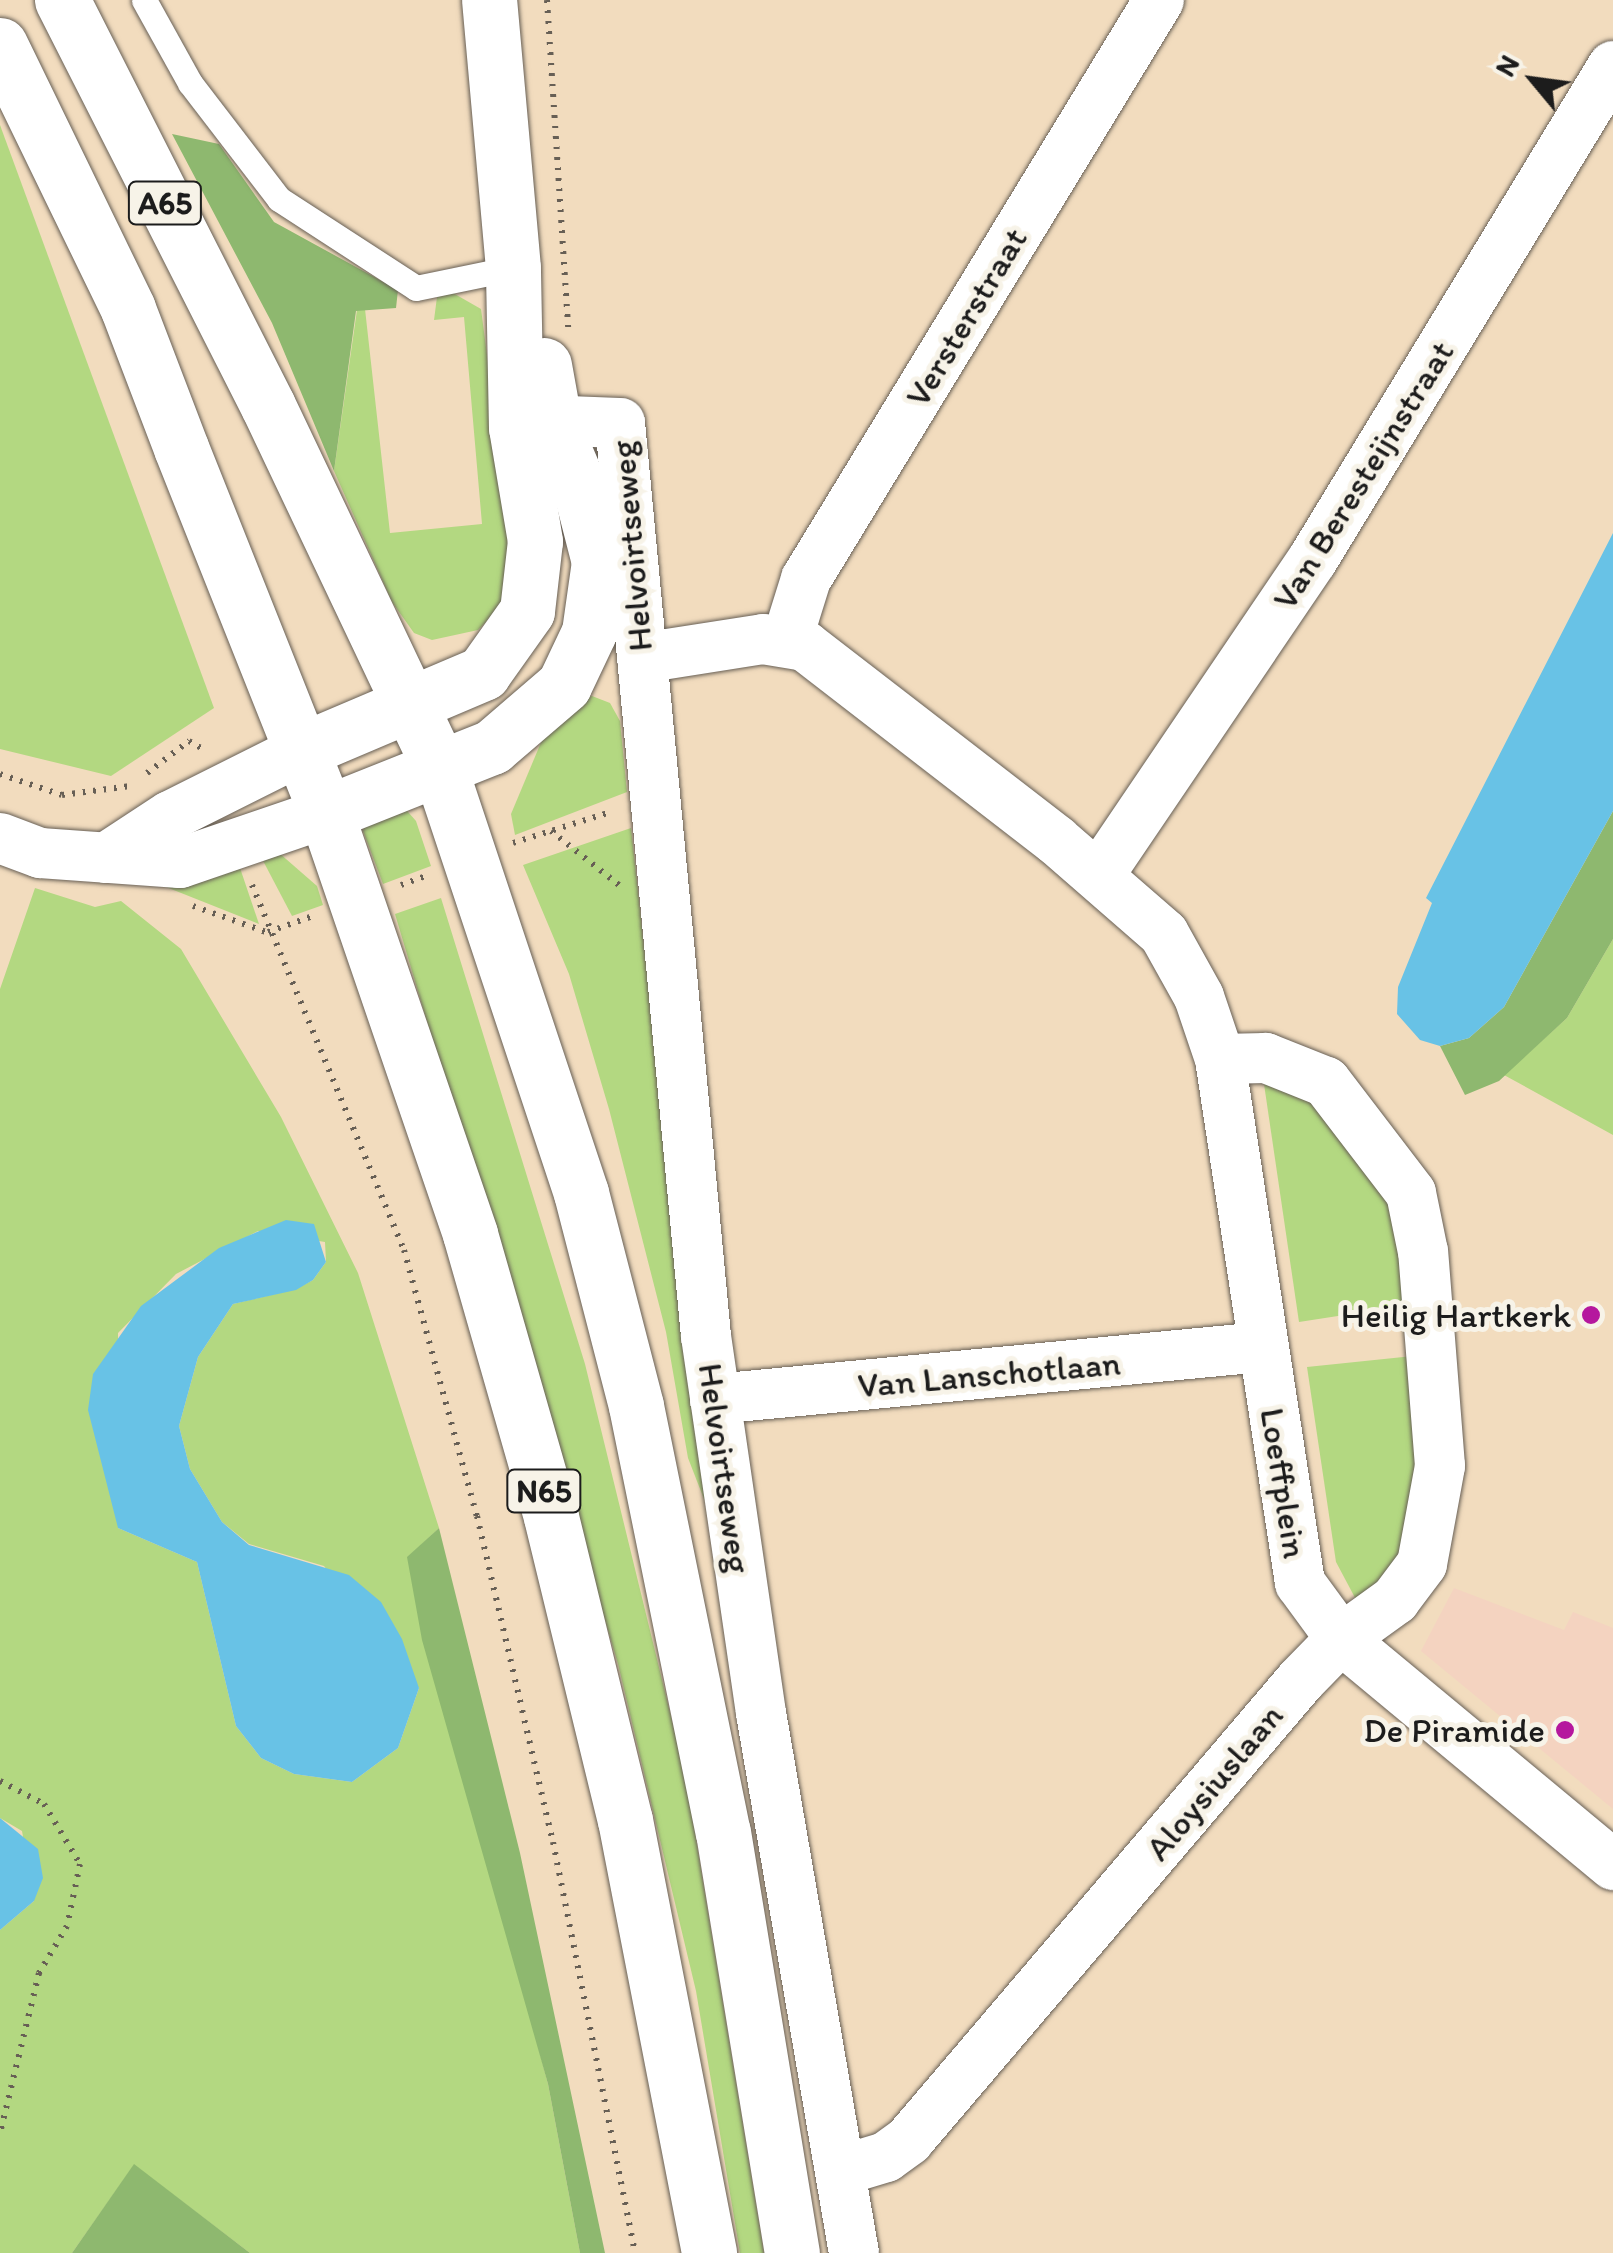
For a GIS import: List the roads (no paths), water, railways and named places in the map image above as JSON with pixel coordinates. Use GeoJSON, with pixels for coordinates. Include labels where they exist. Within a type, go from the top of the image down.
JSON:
{"type":"FeatureCollection","features":[{"type":"Feature","properties":{"kind":"main road","name":"A65"},"geometry":{"type":"LineString","coordinates":[[62,0],[268,406],[410,704]]}},
{"type":"Feature","properties":{"kind":"main road","name":"Helvoirtseweg"},"geometry":{"type":"LineString","coordinates":[[302,750],[483,673],[528,611],[535,541],[534,419],[513,268],[488,0]]}},
{"type":"Feature","properties":{"kind":"main road","name":"A65"},"geometry":{"type":"LineString","coordinates":[[0,45],[128,309],[302,750]]}},
{"type":"Feature","properties":{"kind":"main road","name":"Helvoirtseweg"},"geometry":{"type":"LineString","coordinates":[[326,812],[492,748],[564,685],[589,632],[598,562],[580,488],[534,419]]}},
{"type":"Feature","properties":{"kind":"main road","name":"Helvoirtseweg"},"geometry":{"type":"LineString","coordinates":[[410,704],[439,766],[581,1193],[636,1406],[748,1960],[792,2253]]}},
{"type":"Feature","properties":{"kind":"main road","name":"N65"},"geometry":{"type":"LineString","coordinates":[[302,750],[470,1234],[551,1517],[625,1820],[708,2253]]}},
{"type":"Feature","properties":{"kind":"street","name":"Versterstraat"},"geometry":{"type":"LineString","coordinates":[[787,640],[806,579],[1159,0]]}},
{"type":"Feature","properties":{"kind":"street","name":"Van Beresteijnstraat"},"geometry":{"type":"LineString","coordinates":[[1099,874],[1313,559],[1613,66]]}},
{"type":"Feature","properties":{"kind":"street","name":"Helvoirtseweg"},"geometry":{"type":"LineString","coordinates":[[534,419],[620,423],[715,1399],[761,1713],[854,2253]]}},
{"type":"Feature","properties":{"kind":"street"},"geometry":{"type":"LineString","coordinates":[[642,667],[787,640]]}},
{"type":"Feature","properties":{"kind":"street","name":"Loeffplein"},"geometry":{"type":"LineString","coordinates":[[787,640],[805,646],[1099,874],[1164,934],[1206,1011],[1220,1059],[1293,1560],[1311,1601],[1341,1639]]}},
{"type":"Feature","properties":{"kind":"street","name":"Helvoirtseweg"},"geometry":{"type":"LineString","coordinates":[[564,685],[642,667]]}},
{"type":"Feature","properties":{"kind":"street"},"geometry":{"type":"LineString","coordinates":[[106,858],[170,816],[302,750]]}},
{"type":"Feature","properties":{"kind":"street"},"geometry":{"type":"LineString","coordinates":[[0,838],[40,852],[180,862],[326,812]]}},
{"type":"Feature","properties":{"kind":"street"},"geometry":{"type":"LineString","coordinates":[[1220,1059],[1266,1058],[1326,1082],[1411,1192],[1423,1252],[1440,1466],[1434,1513],[1422,1564],[1395,1600],[1341,1639],[1613,1864]]}},
{"type":"Feature","properties":{"kind":"street","name":"Van Lanschotlaan"},"geometry":{"type":"LineString","coordinates":[[715,1399],[1262,1346]]}},
{"type":"Feature","properties":{"kind":"street","name":"Aloysiuslaan"},"geometry":{"type":"LineString","coordinates":[[842,2170],[886,2157],[909,2140],[1341,1639]]}},
{"type":"Feature","properties":{"kind":"lane"},"geometry":{"type":"LineString","coordinates":[[144,0],[190,83],[279,199],[417,297],[513,268]]}},
{"type":"Feature","properties":{"kind":"water"},"geometry":{"type":"Polygon","coordinates":[[[1613,533],[1613,811],[1504,1007],[1469,1038],[1440,1046],[1420,1040],[1397,1014],[1398,987],[1432,903],[1426,898],[1613,533]]]}},
{"type":"Feature","properties":{"kind":"water"},"geometry":{"type":"Polygon","coordinates":[[[286,1220],[314,1224],[326,1262],[313,1280],[296,1290],[233,1304],[198,1357],[179,1426],[190,1469],[222,1522],[249,1545],[349,1575],[381,1602],[402,1639],[419,1688],[398,1748],[352,1782],[294,1774],[261,1758],[236,1726],[197,1562],[118,1528],[88,1410],[93,1374],[141,1306],[219,1248],[286,1220]]]}},
{"type":"Feature","properties":{"kind":"water"},"geometry":{"type":"Polygon","coordinates":[[[0,1818],[38,1849],[43,1878],[34,1901],[0,1930],[0,1818]]]}},
{"type":"Feature","properties":{"kind":"place","name":"Heilig Hartkerk"},"geometry":{"type":"Point","coordinates":[1591,1315]}},
{"type":"Feature","properties":{"kind":"place","name":"De Piramide"},"geometry":{"type":"Point","coordinates":[1565,1730]}}]}
